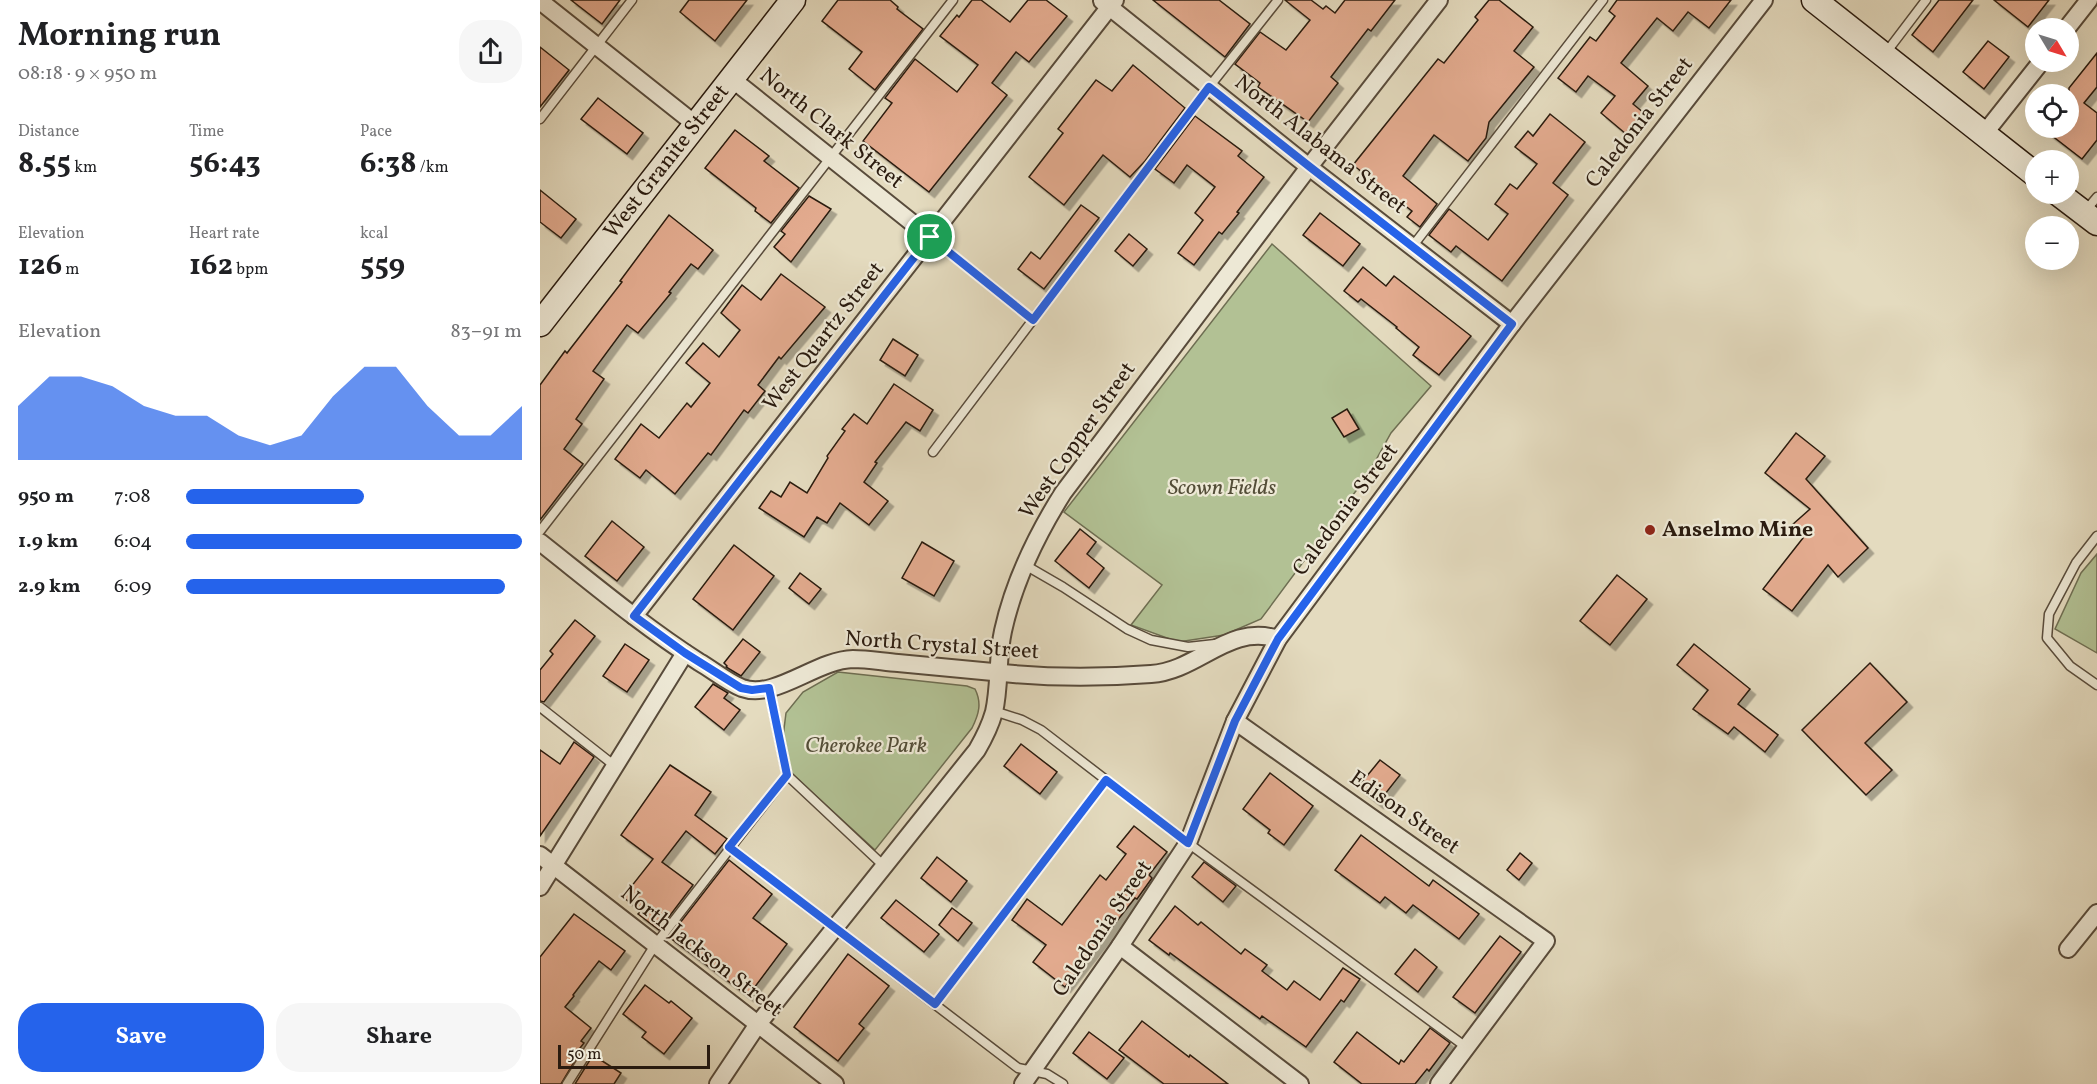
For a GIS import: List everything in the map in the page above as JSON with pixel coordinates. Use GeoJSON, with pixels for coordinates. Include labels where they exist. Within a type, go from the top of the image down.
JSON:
{"type":"FeatureCollection","features":[{"type":"Feature","properties":{"kind":"street","name":"West Granite Street"},"geometry":{"type":"LineString","coordinates":[[540,324],[793,0]]}},
{"type":"Feature","properties":{"kind":"street","name":"West Copper Street"},"geometry":{"type":"LineString","coordinates":[[718,1084],[758,1024],[977,750],[986,734],[994,711],[1005,622],[1033,546],[1063,493],[1439,0]]}},
{"type":"Feature","properties":{"kind":"street","name":"Caledonia Street"},"geometry":{"type":"LineString","coordinates":[[1027,1078],[1120,946],[1188,843],[1235,721],[1278,639],[1512,324],[1764,0]]}},
{"type":"Feature","properties":{"kind":"street"},"geometry":{"type":"LineString","coordinates":[[1814,0],[2025,166]]}},
{"type":"Feature","properties":{"kind":"street"},"geometry":{"type":"LineString","coordinates":[[2075,18],[2089,0]]}},
{"type":"Feature","properties":{"kind":"street"},"geometry":{"type":"LineString","coordinates":[[540,1],[695,124]]}},
{"type":"Feature","properties":{"kind":"street","name":"North Alabama Street"},"geometry":{"type":"LineString","coordinates":[[1109,2],[1209,87],[1512,324]]}},
{"type":"Feature","properties":{"kind":"street","name":"West Quartz Street"},"geometry":{"type":"LineString","coordinates":[[634,616],[930,237],[1109,2]]}},
{"type":"Feature","properties":{"kind":"street"},"geometry":{"type":"LineString","coordinates":[[1984,134],[2033,72]]}},
{"type":"Feature","properties":{"kind":"street","name":"North Clark Street"},"geometry":{"type":"LineString","coordinates":[[732,79],[930,237]]}},
{"type":"Feature","properties":{"kind":"street"},"geometry":{"type":"LineString","coordinates":[[2079,204],[2093,211]]}},
{"type":"Feature","properties":{"kind":"street","name":"North Crystal Street"},"geometry":{"type":"LineString","coordinates":[[540,542],[685,653],[741,688],[752,690],[769,688],[826,664],[855,659],[997,673],[1110,677],[1157,674],[1172,671],[1224,643],[1249,635],[1264,634],[1278,639]]}},
{"type":"Feature","properties":{"kind":"street"},"geometry":{"type":"LineString","coordinates":[[540,887],[547,861],[615,766],[685,653]]}},
{"type":"Feature","properties":{"kind":"street","name":"Edison Street"},"geometry":{"type":"LineString","coordinates":[[1235,721],[1546,940],[1466,1047]]}},
{"type":"Feature","properties":{"kind":"street","name":"North Jackson Street"},"geometry":{"type":"LineString","coordinates":[[547,861],[836,1084]]}},
{"type":"Feature","properties":{"kind":"street"},"geometry":{"type":"LineString","coordinates":[[2068,949],[2097,913]]}},
{"type":"Feature","properties":{"kind":"street"},"geometry":{"type":"LineString","coordinates":[[1120,946],[1300,1084]]}},
{"type":"Feature","properties":{"kind":"street"},"geometry":{"type":"LineString","coordinates":[[1439,1084],[1466,1047]]}},
{"type":"Feature","properties":{"kind":"lane"},"geometry":{"type":"LineString","coordinates":[[540,120],[632,0]]}},
{"type":"Feature","properties":{"kind":"lane"},"geometry":{"type":"LineString","coordinates":[[540,531],[953,0]]}},
{"type":"Feature","properties":{"kind":"lane"},"geometry":{"type":"LineString","coordinates":[[933,452],[1209,87],[1278,0]]}},
{"type":"Feature","properties":{"kind":"lane"},"geometry":{"type":"LineString","coordinates":[[1412,247],[1604,0]]}},
{"type":"Feature","properties":{"kind":"lane"},"geometry":{"type":"LineString","coordinates":[[1884,55],[1926,0]]}},
{"type":"Feature","properties":{"kind":"lane"},"geometry":{"type":"LineString","coordinates":[[930,237],[1033,320]]}},
{"type":"Feature","properties":{"kind":"lane"},"geometry":{"type":"LineString","coordinates":[[2097,536],[2076,563],[2049,614],[2047,638],[2070,666],[2097,685]]}},
{"type":"Feature","properties":{"kind":"lane"},"geometry":{"type":"LineString","coordinates":[[1025,565],[1127,629],[1151,640],[1188,647],[1224,643]]}},
{"type":"Feature","properties":{"kind":"lane"},"geometry":{"type":"LineString","coordinates":[[769,688],[787,775],[884,866]]}},
{"type":"Feature","properties":{"kind":"lane"},"geometry":{"type":"LineString","coordinates":[[540,707],[615,766]]}},
{"type":"Feature","properties":{"kind":"lane"},"geometry":{"type":"LineString","coordinates":[[994,711],[1022,720],[1041,730],[1188,843],[1466,1047]]}},
{"type":"Feature","properties":{"kind":"lane"},"geometry":{"type":"LineString","coordinates":[[567,1084],[655,945],[787,775]]}},
{"type":"Feature","properties":{"kind":"lane"},"geometry":{"type":"LineString","coordinates":[[935,1004],[1106,780]]}},
{"type":"Feature","properties":{"kind":"lane"},"geometry":{"type":"LineString","coordinates":[[729,847],[1018,1068],[1027,1078],[1047,1074],[1063,1084]]}},
{"type":"Feature","properties":{"kind":"green space","name":"Scown Fields"},"geometry":{"type":"Polygon","coordinates":[[[1272,244],[1431,386],[1391,433],[1367,476],[1261,619],[1224,635],[1178,642],[1131,625],[1162,585],[1064,512],[1272,244]]]}},
{"type":"Feature","properties":{"kind":"green space"},"geometry":{"type":"Polygon","coordinates":[[[2097,554],[2097,653],[2055,629],[2081,573],[2097,554]]]}},
{"type":"Feature","properties":{"kind":"green space","name":"Cherokee Park"},"geometry":{"type":"Polygon","coordinates":[[[838,672],[967,686],[975,689],[978,699],[978,713],[972,728],[875,850],[791,773],[783,737],[786,713],[803,692],[838,672]]]}},
{"type":"Feature","properties":{"kind":"building"},"geometry":{"type":"Polygon","coordinates":[[[571,0],[620,0],[602,24],[571,0]]]}},
{"type":"Feature","properties":{"kind":"building"},"geometry":{"type":"Polygon","coordinates":[[[689,0],[747,0],[715,41],[680,12],[689,0]]]}},
{"type":"Feature","properties":{"kind":"building"},"geometry":{"type":"Polygon","coordinates":[[[838,0],[890,0],[898,7],[897,9],[923,29],[875,90],[849,69],[862,52],[822,21],[838,0]]]}},
{"type":"Feature","properties":{"kind":"building"},"geometry":{"type":"Polygon","coordinates":[[[972,0],[981,0],[1010,22],[1028,0],[1046,0],[1067,16],[1029,62],[1016,52],[992,83],[1007,95],[929,192],[863,141],[892,103],[885,98],[915,59],[957,92],[978,65],[940,36],[972,0]]]}},
{"type":"Feature","properties":{"kind":"building"},"geometry":{"type":"Polygon","coordinates":[[[1153,0],[1219,0],[1250,24],[1225,57],[1153,0]]]}},
{"type":"Feature","properties":{"kind":"building"},"geometry":{"type":"Polygon","coordinates":[[[1285,0],[1311,0],[1323,9],[1326,6],[1335,13],[1345,0],[1395,0],[1371,31],[1368,29],[1331,77],[1338,83],[1308,122],[1258,87],[1260,83],[1235,64],[1260,32],[1286,50],[1310,20],[1285,0]]]}},
{"type":"Feature","properties":{"kind":"building"},"geometry":{"type":"Polygon","coordinates":[[[1489,0],[1499,0],[1533,27],[1514,51],[1534,67],[1489,122],[1486,138],[1468,161],[1434,135],[1403,176],[1437,204],[1420,227],[1407,217],[1412,211],[1353,165],[1438,59],[1444,63],[1478,20],[1475,17],[1489,0]]]}},
{"type":"Feature","properties":{"kind":"building"},"geometry":{"type":"Polygon","coordinates":[[[1617,0],[1731,0],[1709,28],[1688,12],[1673,31],[1657,18],[1621,63],[1648,86],[1633,104],[1644,113],[1626,134],[1601,113],[1615,96],[1588,76],[1576,92],[1558,78],[1590,37],[1596,41],[1615,16],[1609,11],[1617,0]]]}},
{"type":"Feature","properties":{"kind":"building"},"geometry":{"type":"Polygon","coordinates":[[[1939,0],[1973,0],[1933,52],[1912,35],[1939,0]]]}},
{"type":"Feature","properties":{"kind":"building"},"geometry":{"type":"Polygon","coordinates":[[[1994,0],[2049,0],[2035,18],[2025,18],[2025,25],[1994,0]]]}},
{"type":"Feature","properties":{"kind":"building"},"geometry":{"type":"Polygon","coordinates":[[[1988,41],[2009,57],[1984,89],[1963,72],[1988,41]]]}},
{"type":"Feature","properties":{"kind":"building"},"geometry":{"type":"Polygon","coordinates":[[[540,47],[569,70],[540,107],[540,47]]]}},
{"type":"Feature","properties":{"kind":"building"},"geometry":{"type":"Polygon","coordinates":[[[2097,53],[2097,87],[2084,103],[2097,113],[2097,140],[2082,159],[2079,157],[2079,150],[2070,150],[2055,138],[2079,138],[2079,84],[2072,84],[2097,53]]]}},
{"type":"Feature","properties":{"kind":"building"},"geometry":{"type":"Polygon","coordinates":[[[1133,65],[1185,108],[1130,177],[1103,155],[1064,205],[1029,177],[1063,133],[1058,129],[1096,80],[1112,91],[1133,65]]]}},
{"type":"Feature","properties":{"kind":"building"},"geometry":{"type":"Polygon","coordinates":[[[598,98],[643,133],[627,154],[581,119],[598,98]]]}},
{"type":"Feature","properties":{"kind":"building"},"geometry":{"type":"Polygon","coordinates":[[[1550,114],[1585,142],[1553,183],[1568,195],[1502,281],[1456,246],[1451,252],[1429,235],[1449,209],[1488,240],[1508,214],[1495,204],[1510,184],[1517,189],[1537,164],[1515,147],[1528,131],[1533,136],[1550,114]]]}},
{"type":"Feature","properties":{"kind":"building"},"geometry":{"type":"Polygon","coordinates":[[[1195,116],[1242,151],[1238,156],[1264,177],[1237,212],[1239,213],[1222,234],[1219,232],[1194,265],[1178,253],[1203,220],[1195,213],[1215,187],[1187,165],[1174,183],[1155,169],[1195,116]]]}},
{"type":"Feature","properties":{"kind":"building"},"geometry":{"type":"Polygon","coordinates":[[[735,130],[769,156],[764,161],[799,188],[771,223],[755,211],[756,208],[705,168],[735,130]]]}},
{"type":"Feature","properties":{"kind":"building"},"geometry":{"type":"Polygon","coordinates":[[[540,190],[576,219],[561,238],[540,222],[540,190]]]}},
{"type":"Feature","properties":{"kind":"building"},"geometry":{"type":"Polygon","coordinates":[[[809,196],[831,209],[791,262],[774,247],[785,234],[781,231],[809,196]]]}},
{"type":"Feature","properties":{"kind":"building"},"geometry":{"type":"Polygon","coordinates":[[[1081,205],[1099,218],[1044,289],[1018,269],[1031,252],[1040,259],[1081,205]]]}},
{"type":"Feature","properties":{"kind":"building"},"geometry":{"type":"Polygon","coordinates":[[[1320,213],[1360,244],[1343,266],[1303,235],[1320,213]]]}},
{"type":"Feature","properties":{"kind":"building"},"geometry":{"type":"Polygon","coordinates":[[[669,215],[713,250],[698,269],[691,264],[669,292],[671,293],[638,333],[627,325],[593,371],[604,379],[576,419],[582,424],[564,449],[583,464],[540,520],[540,385],[622,282],[620,281],[669,215]]]}},
{"type":"Feature","properties":{"kind":"building"},"geometry":{"type":"Polygon","coordinates":[[[1129,234],[1147,249],[1133,266],[1115,251],[1129,234]]]}},
{"type":"Feature","properties":{"kind":"building"},"geometry":{"type":"Polygon","coordinates":[[[1363,267],[1386,286],[1394,276],[1471,336],[1439,375],[1413,355],[1419,347],[1397,327],[1361,299],[1358,302],[1344,291],[1363,267]]]}},
{"type":"Feature","properties":{"kind":"building"},"geometry":{"type":"Polygon","coordinates":[[[781,274],[825,307],[781,359],[779,357],[758,385],[765,391],[748,413],[744,410],[711,455],[708,453],[675,494],[646,470],[640,478],[615,459],[641,424],[659,438],[687,403],[691,407],[710,383],[686,363],[703,343],[719,357],[740,330],[721,313],[742,285],[761,300],[781,274]]]}},
{"type":"Feature","properties":{"kind":"building"},"geometry":{"type":"Polygon","coordinates":[[[893,339],[918,355],[905,376],[880,360],[893,339]]]}},
{"type":"Feature","properties":{"kind":"building"},"geometry":{"type":"Polygon","coordinates":[[[894,384],[933,410],[920,431],[906,422],[875,462],[877,463],[864,482],[888,501],[869,525],[840,503],[827,523],[817,517],[804,537],[759,508],[771,491],[781,497],[790,482],[807,493],[828,458],[827,456],[845,431],[842,429],[854,414],[867,424],[894,384]]]}},
{"type":"Feature","properties":{"kind":"building"},"geometry":{"type":"Polygon","coordinates":[[[1347,409],[1359,429],[1344,437],[1332,418],[1347,409]]]}},
{"type":"Feature","properties":{"kind":"building"},"geometry":{"type":"Polygon","coordinates":[[[1796,433],[1825,456],[1806,479],[1868,548],[1838,577],[1828,565],[1792,611],[1763,589],[1803,538],[1792,525],[1810,509],[1765,473],[1796,433]]]}},
{"type":"Feature","properties":{"kind":"building"},"geometry":{"type":"Polygon","coordinates":[[[612,521],[644,547],[617,581],[585,556],[612,521]]]}},
{"type":"Feature","properties":{"kind":"building"},"geometry":{"type":"Polygon","coordinates":[[[1080,529],[1096,542],[1087,554],[1104,568],[1089,588],[1055,561],[1080,529]]]}},
{"type":"Feature","properties":{"kind":"building"},"geometry":{"type":"Polygon","coordinates":[[[922,542],[954,561],[934,596],[902,578],[922,542]]]}},
{"type":"Feature","properties":{"kind":"building"},"geometry":{"type":"Polygon","coordinates":[[[734,545],[774,576],[733,630],[693,599],[734,545]]]}},
{"type":"Feature","properties":{"kind":"building"},"geometry":{"type":"Polygon","coordinates":[[[800,573],[821,589],[809,604],[789,588],[800,573]]]}},
{"type":"Feature","properties":{"kind":"building"},"geometry":{"type":"Polygon","coordinates":[[[1617,575],[1647,599],[1610,645],[1580,621],[1617,575]]]}},
{"type":"Feature","properties":{"kind":"building"},"geometry":{"type":"Polygon","coordinates":[[[575,620],[595,636],[544,702],[540,701],[540,670],[553,654],[550,651],[575,620]]]}},
{"type":"Feature","properties":{"kind":"building"},"geometry":{"type":"Polygon","coordinates":[[[743,639],[760,652],[741,676],[726,667],[724,663],[743,639]]]}},
{"type":"Feature","properties":{"kind":"building"},"geometry":{"type":"Polygon","coordinates":[[[625,644],[649,660],[627,692],[603,676],[625,644]]]}},
{"type":"Feature","properties":{"kind":"building"},"geometry":{"type":"Polygon","coordinates":[[[1694,644],[1750,689],[1738,704],[1778,735],[1765,752],[1734,727],[1728,734],[1693,709],[1708,690],[1677,665],[1694,644]]]}},
{"type":"Feature","properties":{"kind":"building"},"geometry":{"type":"Polygon","coordinates":[[[1870,663],[1907,702],[1865,743],[1892,770],[1866,795],[1802,730],[1870,663]]]}},
{"type":"Feature","properties":{"kind":"building"},"geometry":{"type":"Polygon","coordinates":[[[713,684],[728,693],[724,698],[740,710],[724,730],[695,707],[713,684]]]}},
{"type":"Feature","properties":{"kind":"building"},"geometry":{"type":"Polygon","coordinates":[[[574,742],[594,757],[540,836],[540,750],[560,764],[574,742]]]}},
{"type":"Feature","properties":{"kind":"building"},"geometry":{"type":"Polygon","coordinates":[[[1021,744],[1057,772],[1040,794],[1004,766],[1021,744]]]}},
{"type":"Feature","properties":{"kind":"building"},"geometry":{"type":"Polygon","coordinates":[[[1380,760],[1400,775],[1378,803],[1358,787],[1380,760]]]}},
{"type":"Feature","properties":{"kind":"building"},"geometry":{"type":"Polygon","coordinates":[[[670,765],[711,792],[695,815],[727,839],[715,854],[686,831],[662,862],[693,885],[659,930],[638,914],[641,911],[623,897],[653,859],[621,835],[670,765]]]}},
{"type":"Feature","properties":{"kind":"building"},"geometry":{"type":"Polygon","coordinates":[[[1270,773],[1313,806],[1284,845],[1268,833],[1270,830],[1243,809],[1270,773]]]}},
{"type":"Feature","properties":{"kind":"building"},"geometry":{"type":"Polygon","coordinates":[[[1134,826],[1167,852],[1149,875],[1152,878],[1137,899],[1135,898],[1065,987],[1033,962],[1046,945],[1012,920],[1027,899],[1062,925],[1100,875],[1106,880],[1126,854],[1117,847],[1134,826]]]}},
{"type":"Feature","properties":{"kind":"building"},"geometry":{"type":"Polygon","coordinates":[[[1361,835],[1429,886],[1433,880],[1479,914],[1459,939],[1413,905],[1406,913],[1385,897],[1380,903],[1335,870],[1361,835]]]}},
{"type":"Feature","properties":{"kind":"building"},"geometry":{"type":"Polygon","coordinates":[[[1520,853],[1532,863],[1519,880],[1507,870],[1520,853]]]}},
{"type":"Feature","properties":{"kind":"building"},"geometry":{"type":"Polygon","coordinates":[[[937,857],[967,881],[951,902],[921,878],[937,857]]]}},
{"type":"Feature","properties":{"kind":"building"},"geometry":{"type":"Polygon","coordinates":[[[729,860],[772,894],[753,918],[787,944],[748,996],[669,937],[729,860]]]}},
{"type":"Feature","properties":{"kind":"building"},"geometry":{"type":"Polygon","coordinates":[[[1204,862],[1236,886],[1223,902],[1192,877],[1204,862]]]}},
{"type":"Feature","properties":{"kind":"building"},"geometry":{"type":"Polygon","coordinates":[[[896,900],[939,934],[924,952],[881,918],[896,900]]]}},
{"type":"Feature","properties":{"kind":"building"},"geometry":{"type":"Polygon","coordinates":[[[1175,906],[1198,925],[1201,922],[1241,954],[1245,949],[1267,965],[1262,971],[1287,990],[1294,981],[1320,1000],[1343,968],[1360,979],[1344,1002],[1341,1000],[1306,1047],[1262,1016],[1260,1019],[1149,940],[1175,906]]]}},
{"type":"Feature","properties":{"kind":"building"},"geometry":{"type":"Polygon","coordinates":[[[952,908],[972,923],[958,941],[939,925],[952,908]]]}},
{"type":"Feature","properties":{"kind":"building"},"geometry":{"type":"Polygon","coordinates":[[[574,914],[625,951],[611,970],[599,961],[565,1007],[591,1028],[581,1041],[584,1043],[580,1048],[582,1049],[561,1084],[540,1084],[540,957],[574,914]]]}},
{"type":"Feature","properties":{"kind":"building"},"geometry":{"type":"Polygon","coordinates":[[[1500,936],[1521,952],[1475,1013],[1453,997],[1500,936]]]}},
{"type":"Feature","properties":{"kind":"building"},"geometry":{"type":"Polygon","coordinates":[[[1415,949],[1437,967],[1418,992],[1395,974],[1415,949]]]}},
{"type":"Feature","properties":{"kind":"building"},"geometry":{"type":"Polygon","coordinates":[[[848,954],[889,986],[859,1024],[864,1028],[838,1061],[794,1027],[848,954]]]}},
{"type":"Feature","properties":{"kind":"building"},"geometry":{"type":"Polygon","coordinates":[[[645,985],[669,1003],[671,1001],[692,1018],[664,1054],[642,1037],[646,1032],[623,1014],[645,985]]]}},
{"type":"Feature","properties":{"kind":"building"},"geometry":{"type":"Polygon","coordinates":[[[1142,1021],[1228,1084],[1164,1084],[1119,1050],[1142,1021]]]}},
{"type":"Feature","properties":{"kind":"building"},"geometry":{"type":"Polygon","coordinates":[[[1430,1028],[1450,1043],[1429,1071],[1427,1069],[1415,1084],[1362,1084],[1334,1062],[1357,1032],[1399,1064],[1401,1060],[1404,1062],[1430,1028]]]}},
{"type":"Feature","properties":{"kind":"building"},"geometry":{"type":"Polygon","coordinates":[[[1089,1032],[1124,1058],[1107,1079],[1073,1053],[1089,1032]]]}},
{"type":"Feature","properties":{"kind":"building"},"geometry":{"type":"Polygon","coordinates":[[[593,1055],[621,1073],[614,1084],[575,1084],[593,1055]]]}},
{"type":"Feature","properties":{"kind":"place","name":"Anselmo Mine"},"geometry":{"type":"Point","coordinates":[1650,530]}},
{"type":"Feature","properties":{"kind":"route"},"geometry":{"type":"LineString","coordinates":[[1209,87],[1512,324],[1278,639],[1235,721],[1188,843],[1106,780],[935,1004],[729,847],[787,775],[769,688],[752,690],[741,688],[685,653],[634,616],[930,237],[1033,320],[1209,87]]}}]}
